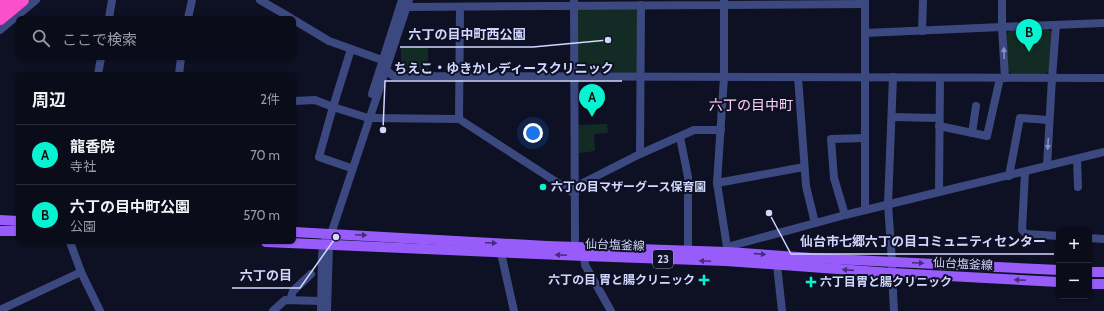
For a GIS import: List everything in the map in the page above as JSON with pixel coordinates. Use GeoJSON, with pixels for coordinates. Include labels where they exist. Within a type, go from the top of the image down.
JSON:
{"type":"FeatureCollection","features":[{"type":"Feature","properties":{"kind":"highway"},"geometry":{"type":"LineString","coordinates":[[0,6],[7,0]]}},
{"type":"Feature","properties":{"kind":"highway"},"geometry":{"type":"LineString","coordinates":[[0,19],[23,0]]}},
{"type":"Feature","properties":{"kind":"main road"},"geometry":{"type":"LineString","coordinates":[[0,220],[16,221]]}},
{"type":"Feature","properties":{"kind":"main road"},"geometry":{"type":"LineString","coordinates":[[0,231],[16,231]]}},
{"type":"Feature","properties":{"kind":"main road","name":"仙台塩釜線"},"geometry":{"type":"LineString","coordinates":[[296,232],[1056,270]]}},
{"type":"Feature","properties":{"kind":"main road","name":"仙台塩釜線"},"geometry":{"type":"LineString","coordinates":[[296,244],[584,256],[727,254],[777,265],[1056,282]]}},
{"type":"Feature","properties":{"kind":"main road"},"geometry":{"type":"LineString","coordinates":[[1092,272],[1104,272]]}},
{"type":"Feature","properties":{"kind":"main road"},"geometry":{"type":"LineString","coordinates":[[1092,284],[1104,284]]}},
{"type":"Feature","properties":{"kind":"street"},"geometry":{"type":"LineString","coordinates":[[17,16],[36,0]]}},
{"type":"Feature","properties":{"kind":"street"},"geometry":{"type":"LineString","coordinates":[[109,16],[112,0]]}},
{"type":"Feature","properties":{"kind":"street"},"geometry":{"type":"LineString","coordinates":[[188,16],[192,0]]}},
{"type":"Feature","properties":{"kind":"street"},"geometry":{"type":"LineString","coordinates":[[260,0],[288,16]]}},
{"type":"Feature","properties":{"kind":"street"},"geometry":{"type":"LineString","coordinates":[[922,0],[922,31]]}},
{"type":"Feature","properties":{"kind":"street"},"geometry":{"type":"LineString","coordinates":[[892,117],[939,122],[972,133],[987,136],[1003,78],[1002,0]]}},
{"type":"Feature","properties":{"kind":"street"},"geometry":{"type":"LineString","coordinates":[[406,2],[460,7],[574,3],[641,5],[724,2],[865,2],[865,210]]}},
{"type":"Feature","properties":{"kind":"street"},"geometry":{"type":"LineString","coordinates":[[329,233],[367,117],[382,60],[406,2]]}},
{"type":"Feature","properties":{"kind":"street"},"geometry":{"type":"LineString","coordinates":[[321,311],[322,254],[326,245],[348,167],[385,70],[406,2]]}},
{"type":"Feature","properties":{"kind":"street"},"geometry":{"type":"LineString","coordinates":[[724,2],[724,77],[717,183],[727,254],[814,222],[1104,152]]}},
{"type":"Feature","properties":{"kind":"street"},"geometry":{"type":"LineString","coordinates":[[574,3],[575,246]]}},
{"type":"Feature","properties":{"kind":"street"},"geometry":{"type":"LineString","coordinates":[[640,154],[641,5]]}},
{"type":"Feature","properties":{"kind":"street"},"geometry":{"type":"LineString","coordinates":[[459,119],[460,7]]}},
{"type":"Feature","properties":{"kind":"street"},"geometry":{"type":"LineString","coordinates":[[0,30],[16,17]]}},
{"type":"Feature","properties":{"kind":"street"},"geometry":{"type":"LineString","coordinates":[[296,21],[329,41],[382,60]]}},
{"type":"Feature","properties":{"kind":"street"},"geometry":{"type":"LineString","coordinates":[[865,33],[1104,23]]}},
{"type":"Feature","properties":{"kind":"street"},"geometry":{"type":"LineString","coordinates":[[1047,166],[1056,25]]}},
{"type":"Feature","properties":{"kind":"street"},"geometry":{"type":"LineString","coordinates":[[348,167],[319,157],[351,49]]}},
{"type":"Feature","properties":{"kind":"street"},"geometry":{"type":"LineString","coordinates":[[98,72],[101,60]]}},
{"type":"Feature","properties":{"kind":"street"},"geometry":{"type":"LineString","coordinates":[[178,72],[181,60]]}},
{"type":"Feature","properties":{"kind":"street"},"geometry":{"type":"LineString","coordinates":[[382,60],[385,70],[393,76],[1104,78]]}},
{"type":"Feature","properties":{"kind":"street"},"geometry":{"type":"LineString","coordinates":[[798,77],[806,186],[814,222]]}},
{"type":"Feature","properties":{"kind":"street"},"geometry":{"type":"LineString","coordinates":[[893,77],[888,204],[894,311]]}},
{"type":"Feature","properties":{"kind":"street"},"geometry":{"type":"LineString","coordinates":[[939,192],[940,78]]}},
{"type":"Feature","properties":{"kind":"street"},"geometry":{"type":"LineString","coordinates":[[296,101],[315,100],[367,117],[459,119],[575,190]]}},
{"type":"Feature","properties":{"kind":"street"},"geometry":{"type":"LineString","coordinates":[[972,133],[976,106]]}},
{"type":"Feature","properties":{"kind":"street"},"geometry":{"type":"LineString","coordinates":[[1009,176],[1020,118],[1049,120]]}},
{"type":"Feature","properties":{"kind":"street"},"geometry":{"type":"LineString","coordinates":[[575,190],[640,154],[694,130],[721,130]]}},
{"type":"Feature","properties":{"kind":"street"},"geometry":{"type":"LineString","coordinates":[[680,137],[688,177],[688,251]]}},
{"type":"Feature","properties":{"kind":"street"},"geometry":{"type":"LineString","coordinates":[[845,215],[834,178],[831,139],[865,138]]}},
{"type":"Feature","properties":{"kind":"street"},"geometry":{"type":"LineString","coordinates":[[1077,159],[1078,187]]}},
{"type":"Feature","properties":{"kind":"street"},"geometry":{"type":"LineString","coordinates":[[717,183],[804,167]]}},
{"type":"Feature","properties":{"kind":"street"},"geometry":{"type":"LineString","coordinates":[[1025,172],[1022,230],[1026,234],[1056,236]]}},
{"type":"Feature","properties":{"kind":"street"},"geometry":{"type":"LineString","coordinates":[[1092,238],[1104,238]]}},
{"type":"Feature","properties":{"kind":"street"},"geometry":{"type":"LineString","coordinates":[[71,244],[81,272],[100,311]]}},
{"type":"Feature","properties":{"kind":"street"},"geometry":{"type":"LineString","coordinates":[[326,245],[327,311]]}},
{"type":"Feature","properties":{"kind":"street"},"geometry":{"type":"LineString","coordinates":[[501,253],[514,311]]}},
{"type":"Feature","properties":{"kind":"street"},"geometry":{"type":"LineString","coordinates":[[584,256],[585,265],[611,311]]}},
{"type":"Feature","properties":{"kind":"street"},"geometry":{"type":"LineString","coordinates":[[777,265],[782,311]]}},
{"type":"Feature","properties":{"kind":"street"},"geometry":{"type":"LineString","coordinates":[[0,310],[81,272]]}},
{"type":"Feature","properties":{"kind":"street"},"geometry":{"type":"LineString","coordinates":[[290,300],[293,291],[310,274]]}},
{"type":"Feature","properties":{"kind":"street"},"geometry":{"type":"LineString","coordinates":[[273,311],[285,300],[321,301]]}},
{"type":"Feature","properties":{"kind":"green space"},"geometry":{"type":"Polygon","coordinates":[[[635,7],[639,10],[639,69],[635,74],[580,74],[577,70],[577,9],[635,7]]]}},
{"type":"Feature","properties":{"kind":"green space"},"geometry":{"type":"Polygon","coordinates":[[[1047,29],[1052,32],[1050,70],[1045,74],[1012,74],[1008,71],[1006,34],[1011,30],[1047,29]]]}},
{"type":"Feature","properties":{"kind":"green space"},"geometry":{"type":"Polygon","coordinates":[[[401,47],[428,47],[428,72],[401,72],[401,47]]]}},
{"type":"Feature","properties":{"kind":"green space"},"geometry":{"type":"Polygon","coordinates":[[[607,124],[608,133],[594,134],[595,151],[579,153],[578,125],[607,124]]]}},
{"type":"Feature","properties":{"kind":"place","name":"六丁の目中町西公園"},"geometry":{"type":"Point","coordinates":[608,40]}},
{"type":"Feature","properties":{"kind":"place","name":"六丁の目中町公園"},"geometry":{"type":"Point","coordinates":[1029,52]}},
{"type":"Feature","properties":{"kind":"place","name":"龍香院"},"geometry":{"type":"Point","coordinates":[592,117]}},
{"type":"Feature","properties":{"kind":"place","name":"ちえこ・ゆきかレディースクリニック"},"geometry":{"type":"Point","coordinates":[383,130]}},
{"type":"Feature","properties":{"kind":"place","name":"六丁の目マザーグース保育園"},"geometry":{"type":"Point","coordinates":[543,187]}},
{"type":"Feature","properties":{"kind":"place","name":"仙台市七郷六丁の目コミュニティセンター"},"geometry":{"type":"Point","coordinates":[769,213]}},
{"type":"Feature","properties":{"kind":"place","name":"六丁の目"},"geometry":{"type":"Point","coordinates":[336,237]}},
{"type":"Feature","properties":{"kind":"place","name":"六丁の目 胃と腸クリニック"},"geometry":{"type":"Point","coordinates":[704,280]}},
{"type":"Feature","properties":{"kind":"place","name":"六丁目胃と腸クリニック"},"geometry":{"type":"Point","coordinates":[811,282]}},
{"type":"Feature","properties":{"kind":"district","name":"六丁の目中町"},"geometry":{"type":"Point","coordinates":[751,105]}}]}
